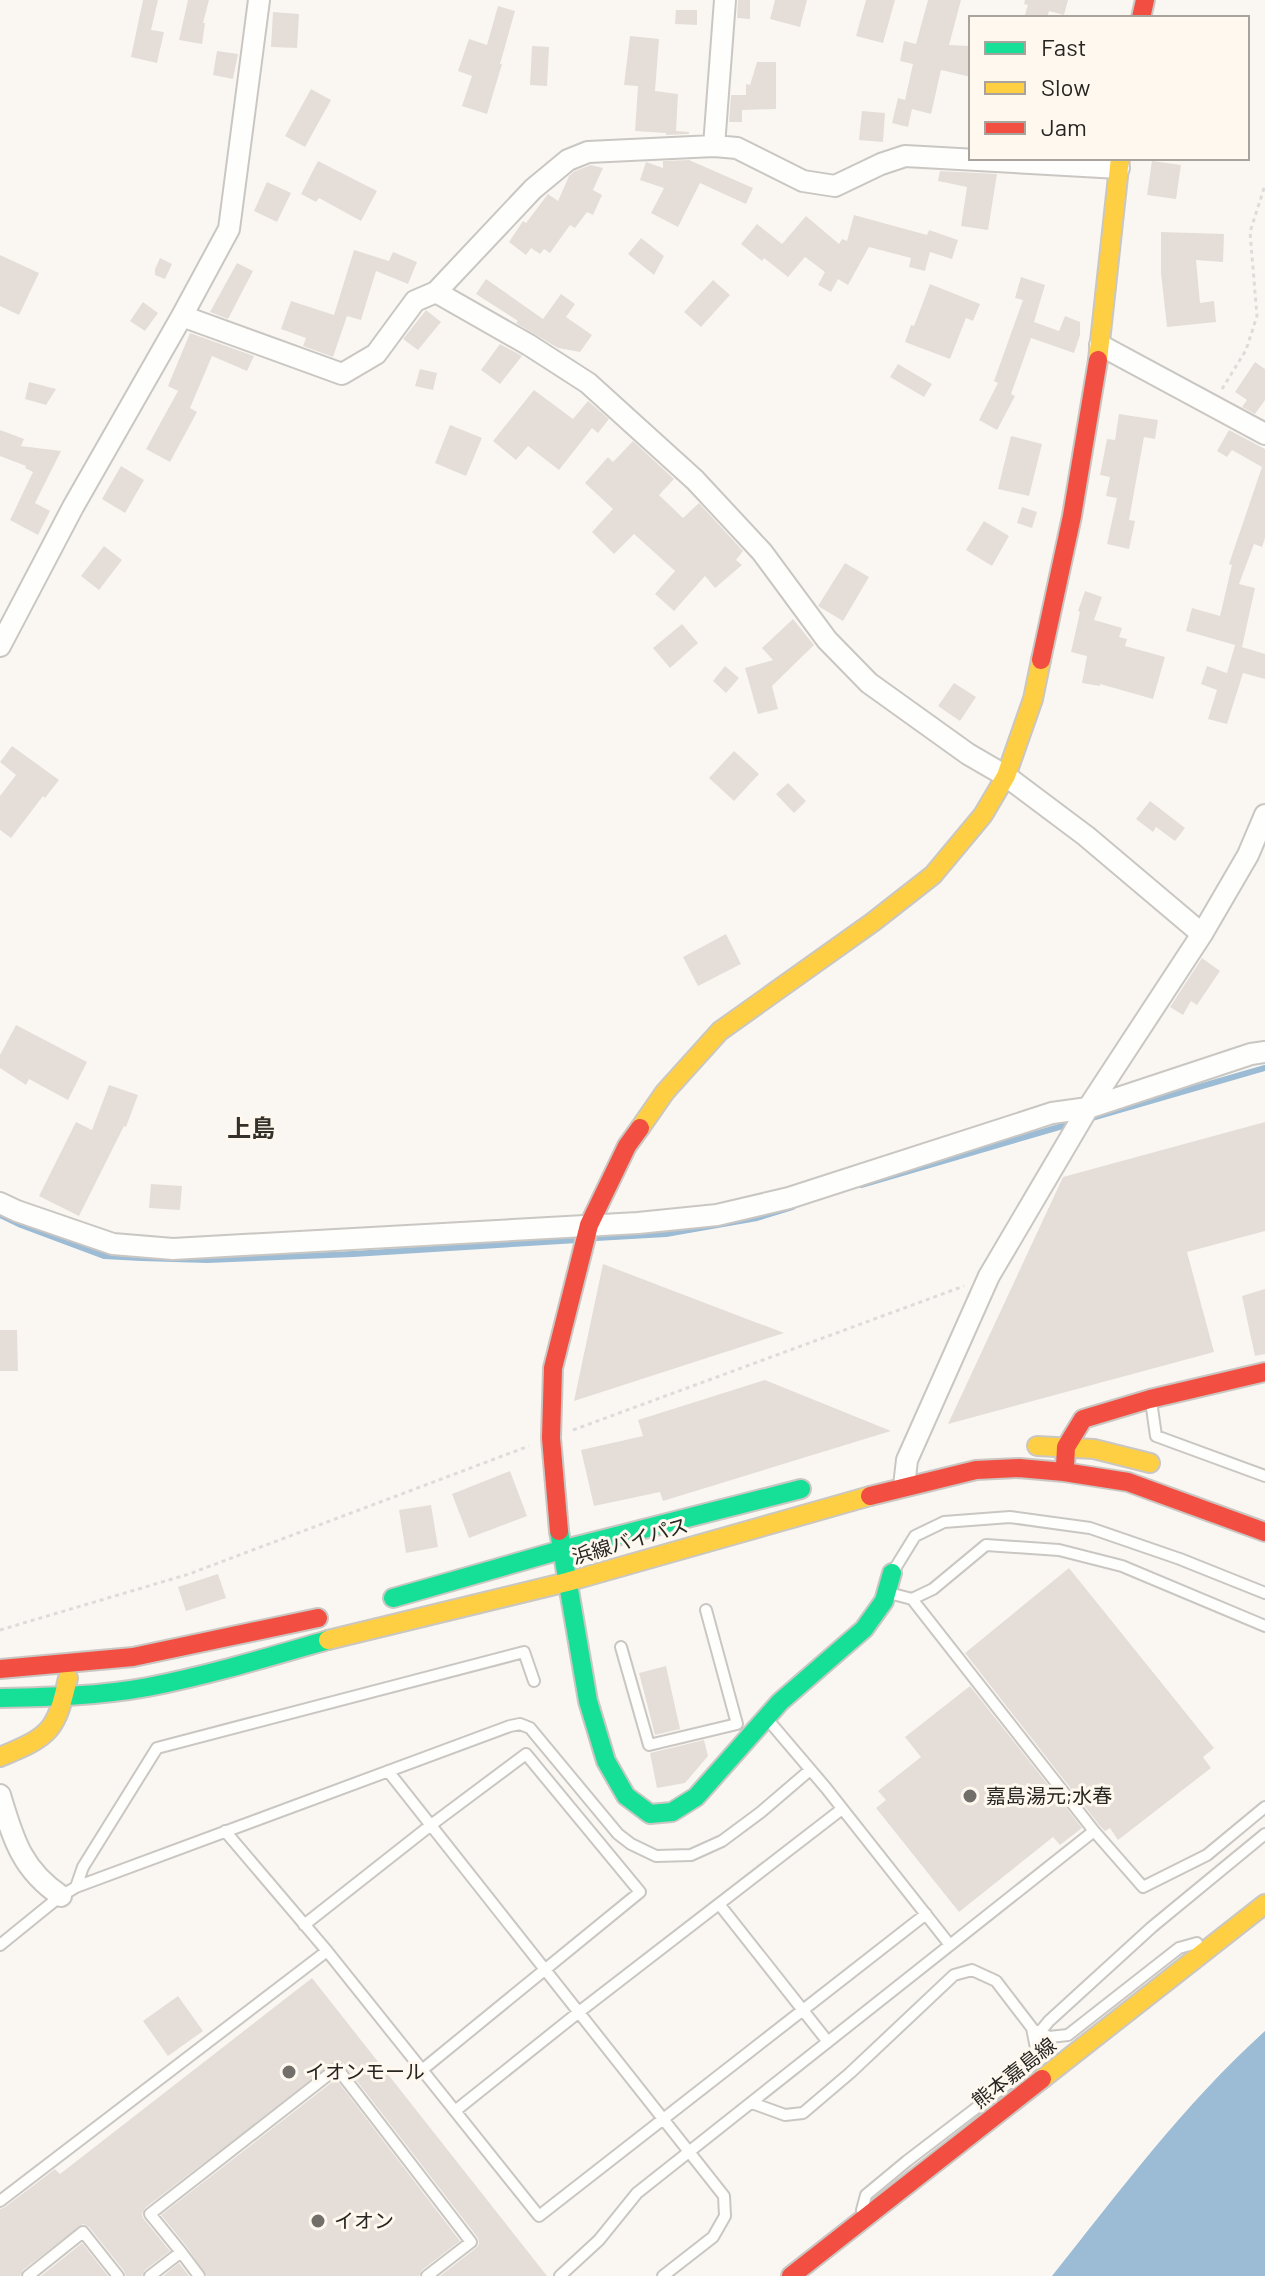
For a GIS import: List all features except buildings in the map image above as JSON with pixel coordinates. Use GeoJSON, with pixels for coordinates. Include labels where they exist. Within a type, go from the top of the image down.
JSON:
{"type":"FeatureCollection","features":[{"type":"Feature","properties":{"kind":"main road"},"geometry":{"type":"LineString","coordinates":[[892,1573],[884,1601],[864,1629],[765,1717],[744,1729],[696,1797],[672,1812],[650,1814],[626,1796],[606,1761],[588,1701],[561,1550],[551,1438],[553,1368],[589,1225],[627,1146],[665,1092],[720,1031],[873,922],[933,875],[983,815],[1006,776],[1033,699],[1072,516],[1100,345],[1119,163]]}},
{"type":"Feature","properties":{"kind":"main road"},"geometry":{"type":"LineString","coordinates":[[1064,1472],[1066,1447],[1083,1419],[1150,1399],[1265,1372]]}},
{"type":"Feature","properties":{"kind":"main road"},"geometry":{"type":"LineString","coordinates":[[1023,1446],[1094,1449],[1163,1468]]}},
{"type":"Feature","properties":{"kind":"main road"},"geometry":{"type":"LineString","coordinates":[[884,1467],[934,1456]]}},
{"type":"Feature","properties":{"kind":"main road","name":"浜線バイパス"},"geometry":{"type":"LineString","coordinates":[[0,1698],[64,1697],[147,1687],[345,1635],[567,1582],[904,1486],[976,1470],[1019,1468],[1128,1482],[1265,1532]]}},
{"type":"Feature","properties":{"kind":"main road","name":"浜線バイパス"},"geometry":{"type":"LineString","coordinates":[[369,1604],[561,1550],[816,1485]]}},
{"type":"Feature","properties":{"kind":"main road"},"geometry":{"type":"LineString","coordinates":[[0,1669],[133,1657],[340,1612]]}},
{"type":"Feature","properties":{"kind":"main road"},"geometry":{"type":"LineString","coordinates":[[0,1757],[47,1736],[60,1713],[71,1664]]}},
{"type":"Feature","properties":{"kind":"main road","name":"熊本嘉島線"},"geometry":{"type":"LineString","coordinates":[[791,2276],[1265,1904]]}},
{"type":"Feature","properties":{"kind":"street"},"geometry":{"type":"LineString","coordinates":[[0,646],[73,507],[229,229],[259,0]]}},
{"type":"Feature","properties":{"kind":"street"},"geometry":{"type":"LineString","coordinates":[[714,146],[725,0]]}},
{"type":"Feature","properties":{"kind":"street"},"geometry":{"type":"LineString","coordinates":[[182,316],[342,374],[376,354],[415,301],[436,292],[533,189],[568,160],[588,152],[714,146],[737,148],[803,181],[835,186],[905,156],[969,158]]}},
{"type":"Feature","properties":{"kind":"street"},"geometry":{"type":"LineString","coordinates":[[1027,160],[1119,163]]}},
{"type":"Feature","properties":{"kind":"street"},"geometry":{"type":"LineString","coordinates":[[436,292],[588,383],[695,480],[762,552],[827,640],[869,683],[968,754],[1006,776],[1086,836],[1202,934]]}},
{"type":"Feature","properties":{"kind":"street"},"geometry":{"type":"LineString","coordinates":[[1100,345],[1265,434]]}},
{"type":"Feature","properties":{"kind":"street"},"geometry":{"type":"LineString","coordinates":[[904,1486],[907,1460],[989,1276],[1088,1108],[1202,934],[1248,855],[1265,815]]}},
{"type":"Feature","properties":{"kind":"street"},"geometry":{"type":"LineString","coordinates":[[0,1203],[113,1244],[173,1249],[638,1223],[717,1215],[789,1198],[1052,1113],[1088,1108],[1265,1052]]}},
{"type":"Feature","properties":{"kind":"street"},"geometry":{"type":"LineString","coordinates":[[0,1795],[12,1834],[28,1867],[68,1892]]}},
{"type":"Feature","properties":{"kind":"lane"},"geometry":{"type":"LineString","coordinates":[[1150,1399],[1156,1436],[1265,1476]]}},
{"type":"Feature","properties":{"kind":"lane"},"geometry":{"type":"LineString","coordinates":[[892,1573],[915,1536],[944,1522],[1010,1517],[1090,1528],[1265,1593]]}},
{"type":"Feature","properties":{"kind":"lane"},"geometry":{"type":"LineString","coordinates":[[912,1599],[933,1589],[986,1545],[1059,1550],[1122,1566],[1265,1626]]}},
{"type":"Feature","properties":{"kind":"lane"},"geometry":{"type":"LineString","coordinates":[[887,1592],[912,1599],[1094,1831],[1143,1887],[1207,1855],[1265,1807]]}},
{"type":"Feature","properties":{"kind":"lane"},"geometry":{"type":"LineString","coordinates":[[621,1647],[649,1745],[744,1729],[706,1610]]}},
{"type":"Feature","properties":{"kind":"lane"},"geometry":{"type":"LineString","coordinates":[[68,1892],[157,1748],[524,1652],[534,1681]]}},
{"type":"Feature","properties":{"kind":"lane"},"geometry":{"type":"LineString","coordinates":[[765,1717],[950,1945]]}},
{"type":"Feature","properties":{"kind":"lane"},"geometry":{"type":"LineString","coordinates":[[0,1945],[68,1892],[225,1831],[520,1724],[530,1728],[618,1834],[656,1856],[691,1855],[722,1841],[810,1770]]}},
{"type":"Feature","properties":{"kind":"lane"},"geometry":{"type":"LineString","coordinates":[[304,1925],[526,1754],[640,1892],[422,2070]]}},
{"type":"Feature","properties":{"kind":"lane"},"geometry":{"type":"LineString","coordinates":[[388,1771],[724,2196],[725,2216],[713,2237],[663,2276]]}},
{"type":"Feature","properties":{"kind":"lane"},"geometry":{"type":"LineString","coordinates":[[455,2111],[842,1809]]}},
{"type":"Feature","properties":{"kind":"lane"},"geometry":{"type":"LineString","coordinates":[[225,1831],[327,1951],[539,2216],[926,1914]]}},
{"type":"Feature","properties":{"kind":"lane"},"geometry":{"type":"LineString","coordinates":[[560,2276],[599,2240],[637,2193],[1094,1831]]}},
{"type":"Feature","properties":{"kind":"lane"},"geometry":{"type":"LineString","coordinates":[[1036,2030],[1152,1927],[1265,1834]]}},
{"type":"Feature","properties":{"kind":"lane"},"geometry":{"type":"LineString","coordinates":[[719,1904],[828,2042]]}},
{"type":"Feature","properties":{"kind":"lane"},"geometry":{"type":"LineString","coordinates":[[752,2103],[785,2115],[803,2113],[954,1975],[972,1970],[996,1981],[1036,2030],[1049,2037],[1068,2035],[1179,1948],[1227,1933]]}},
{"type":"Feature","properties":{"kind":"lane"},"geometry":{"type":"LineString","coordinates":[[0,2201],[327,1951]]}},
{"type":"Feature","properties":{"kind":"lane"},"geometry":{"type":"LineString","coordinates":[[859,2222],[866,2195],[1031,2066],[1036,2048],[1036,2030]]}},
{"type":"Feature","properties":{"kind":"lane"},"geometry":{"type":"LineString","coordinates":[[199,2276],[150,2214],[337,2068],[471,2242],[427,2276]]}},
{"type":"Feature","properties":{"kind":"lane"},"geometry":{"type":"LineString","coordinates":[[28,2276],[83,2232],[118,2276]]}},
{"type":"Feature","properties":{"kind":"lane"},"geometry":{"type":"LineString","coordinates":[[150,2276],[181,2252]]}},
{"type":"Feature","properties":{"kind":"path"},"geometry":{"type":"LineString","coordinates":[[1211,406],[1246,350],[1257,316],[1250,232],[1265,185]]}},
{"type":"Feature","properties":{"kind":"path"},"geometry":{"type":"LineString","coordinates":[[0,1630],[189,1574],[989,1276]]}},
{"type":"Feature","properties":{"kind":"water"},"geometry":{"type":"Polygon","coordinates":[[[1265,2031],[1265,2276],[1052,2276],[1180,2118],[1265,2031]]]}},
{"type":"Feature","properties":{"kind":"waterway"},"geometry":{"type":"LineString","coordinates":[[1088,1119],[1265,1068]]}},
{"type":"Feature","properties":{"kind":"waterway"},"geometry":{"type":"LineString","coordinates":[[861,1185],[1073,1123]]}},
{"type":"Feature","properties":{"kind":"waterway"},"geometry":{"type":"LineString","coordinates":[[596,1238],[666,1234],[757,1218],[793,1207]]}},
{"type":"Feature","properties":{"kind":"waterway"},"geometry":{"type":"LineString","coordinates":[[0,1215],[104,1256],[141,1258],[207,1260],[353,1254],[577,1240]]}},
{"type":"Feature","properties":{"kind":"traffic: fast"},"geometry":{"type":"LineString","coordinates":[[393,1598],[561,1550],[801,1489]]}},
{"type":"Feature","properties":{"kind":"traffic: fast"},"geometry":{"type":"LineString","coordinates":[[559,1531],[588,1701],[606,1761],[626,1796],[650,1814],[672,1812],[696,1797],[780,1702],[864,1629],[884,1601],[892,1573]]}},
{"type":"Feature","properties":{"kind":"traffic: fast"},"geometry":{"type":"LineString","coordinates":[[0,1698],[93,1694],[148,1687],[328,1640]]}},
{"type":"Feature","properties":{"kind":"traffic: slow"},"geometry":{"type":"LineString","coordinates":[[1098,360],[1120,160]]}},
{"type":"Feature","properties":{"kind":"traffic: slow"},"geometry":{"type":"LineString","coordinates":[[640,1128],[665,1092],[720,1031],[873,922],[933,875],[983,815],[1006,776],[1033,699],[1041,660]]}},
{"type":"Feature","properties":{"kind":"traffic: slow"},"geometry":{"type":"LineString","coordinates":[[1037,1446],[1094,1449],[1150,1463]]}},
{"type":"Feature","properties":{"kind":"traffic: slow"},"geometry":{"type":"LineString","coordinates":[[328,1640],[567,1582],[870,1496]]}},
{"type":"Feature","properties":{"kind":"traffic: slow"},"geometry":{"type":"LineString","coordinates":[[0,1757],[49,1730],[55,1721],[68,1678]]}},
{"type":"Feature","properties":{"kind":"traffic: slow"},"geometry":{"type":"LineString","coordinates":[[1042,2079],[1265,1904]]}},
{"type":"Feature","properties":{"kind":"traffic: jam"},"geometry":{"type":"LineString","coordinates":[[1141,16],[1145,0]]}},
{"type":"Feature","properties":{"kind":"traffic: jam"},"geometry":{"type":"LineString","coordinates":[[1041,660],[1072,516],[1098,360]]}},
{"type":"Feature","properties":{"kind":"traffic: jam"},"geometry":{"type":"LineString","coordinates":[[559,1531],[551,1438],[553,1368],[589,1225],[627,1146],[640,1128]]}},
{"type":"Feature","properties":{"kind":"traffic: jam"},"geometry":{"type":"LineString","coordinates":[[1065,1466],[1066,1447],[1083,1419],[1150,1399],[1265,1372]]}},
{"type":"Feature","properties":{"kind":"traffic: jam"},"geometry":{"type":"LineString","coordinates":[[870,1496],[976,1470],[1019,1468],[1064,1472],[1128,1482],[1265,1532]]}},
{"type":"Feature","properties":{"kind":"traffic: jam"},"geometry":{"type":"LineString","coordinates":[[0,1669],[133,1657],[318,1618]]}},
{"type":"Feature","properties":{"kind":"traffic: jam"},"geometry":{"type":"LineString","coordinates":[[791,2276],[1042,2079]]}},
{"type":"Feature","properties":{"kind":"place","name":"嘉島湯元;水春"},"geometry":{"type":"Point","coordinates":[970,1796]}},
{"type":"Feature","properties":{"kind":"place","name":"イオンモール"},"geometry":{"type":"Point","coordinates":[289,2072]}},
{"type":"Feature","properties":{"kind":"place","name":"イオン"},"geometry":{"type":"Point","coordinates":[318,2221]}},
{"type":"Feature","properties":{"kind":"district","name":"上島"},"geometry":{"type":"Point","coordinates":[251,1129]}}]}
